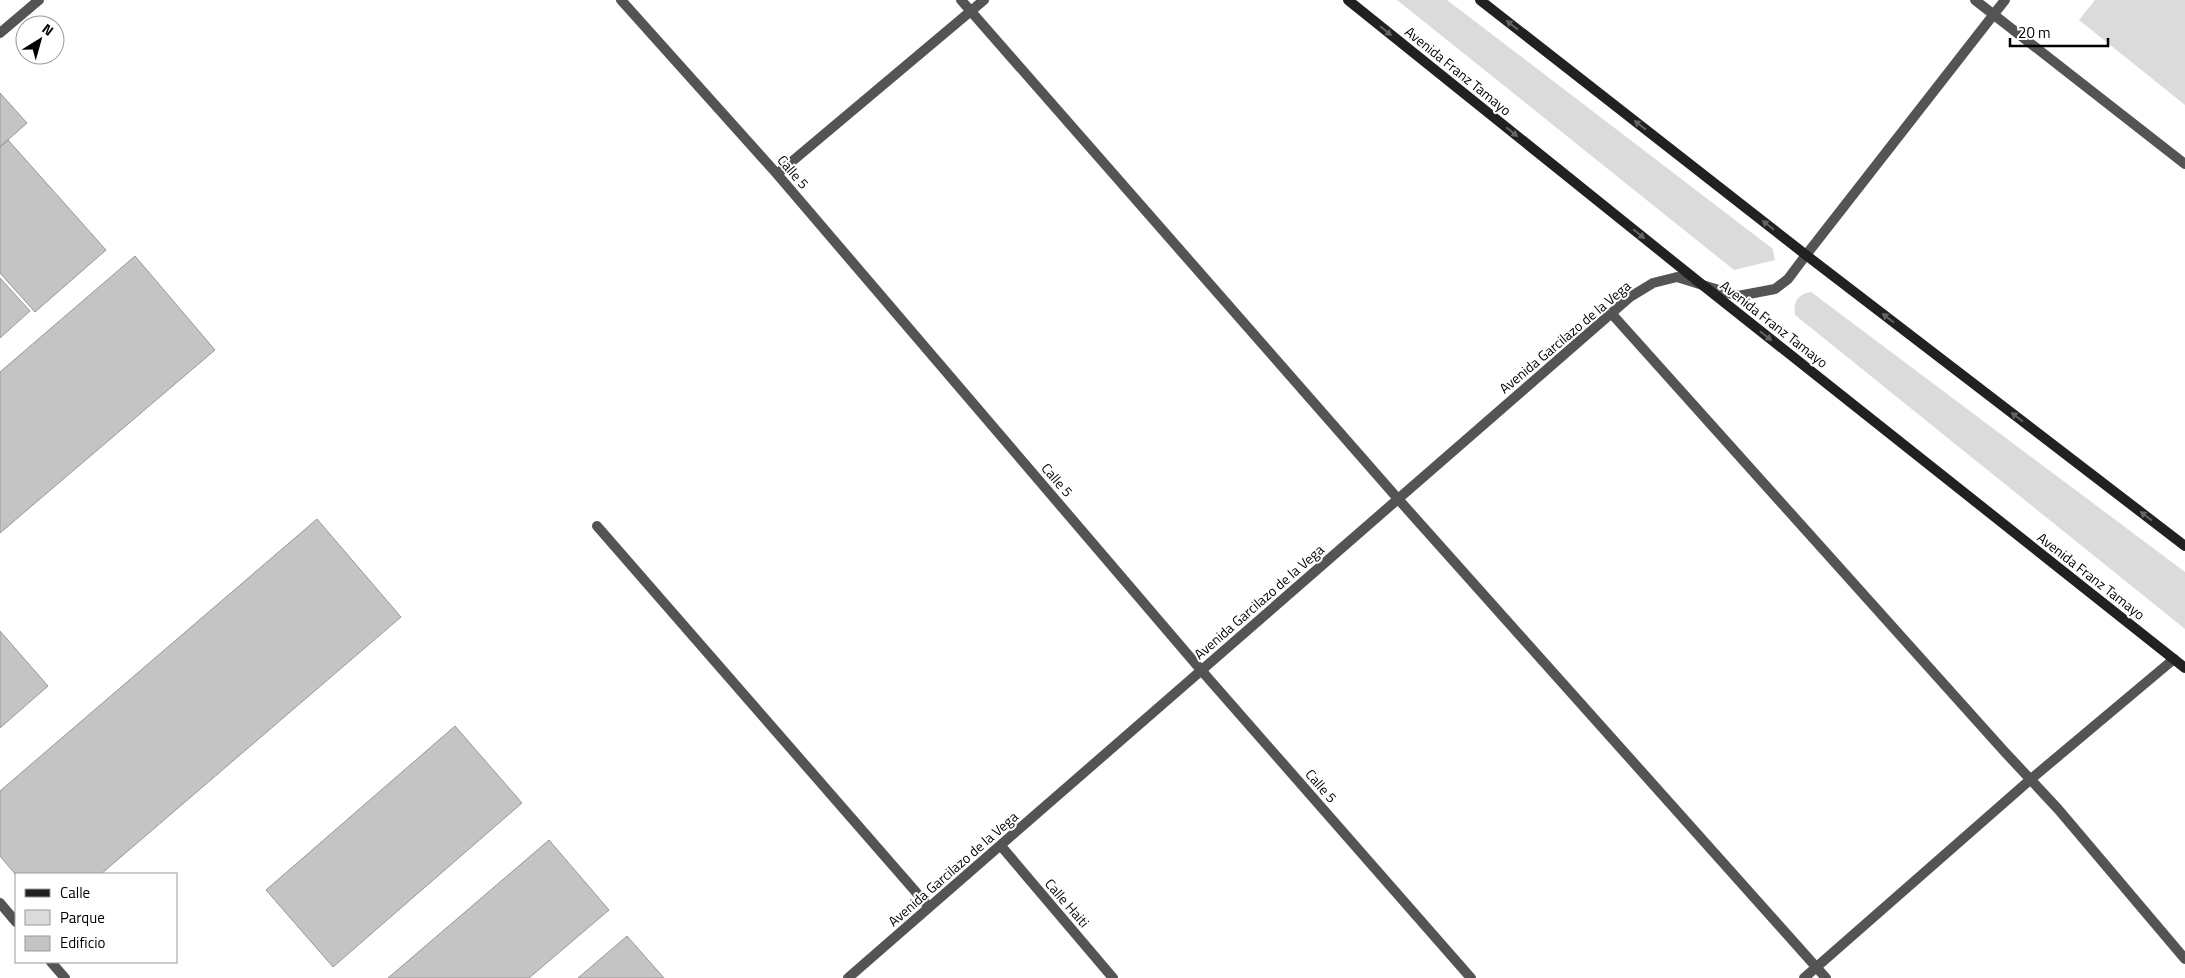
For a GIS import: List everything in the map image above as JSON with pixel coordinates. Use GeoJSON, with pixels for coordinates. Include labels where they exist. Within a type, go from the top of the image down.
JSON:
{"type":"FeatureCollection","features":[{"type":"Feature","properties":{"kind":"main road","name":"Avenida Franz Tamayo"},"geometry":{"type":"LineString","coordinates":[[1348,0],[1700,283],[2185,668]]}},
{"type":"Feature","properties":{"kind":"main road"},"geometry":{"type":"LineString","coordinates":[[1480,0],[1806,255],[2185,546]]}},
{"type":"Feature","properties":{"kind":"street"},"geometry":{"type":"LineString","coordinates":[[0,33],[38,0]]}},
{"type":"Feature","properties":{"kind":"street","name":"Calle 5"},"geometry":{"type":"LineString","coordinates":[[621,0],[777,174],[1201,670],[1471,978]]}},
{"type":"Feature","properties":{"kind":"street"},"geometry":{"type":"LineString","coordinates":[[961,0],[1399,500],[1826,978]]}},
{"type":"Feature","properties":{"kind":"street"},"geometry":{"type":"LineString","coordinates":[[777,174],[984,0]]}},
{"type":"Feature","properties":{"kind":"street"},"geometry":{"type":"LineString","coordinates":[[1975,0],[2185,164]]}},
{"type":"Feature","properties":{"kind":"street","name":"Avenida Garcilazo de la Vega"},"geometry":{"type":"LineString","coordinates":[[848,978],[1399,500],[1611,313],[1653,283],[1677,277],[1738,296],[1775,289],[1788,279],[2005,0]]}},
{"type":"Feature","properties":{"kind":"street"},"geometry":{"type":"LineString","coordinates":[[1611,313],[2031,779],[2185,959]]}},
{"type":"Feature","properties":{"kind":"street"},"geometry":{"type":"LineString","coordinates":[[597,526],[929,908]]}},
{"type":"Feature","properties":{"kind":"street"},"geometry":{"type":"LineString","coordinates":[[1804,978],[2031,779],[2174,659]]}},
{"type":"Feature","properties":{"kind":"street","name":"Calle Haiti"},"geometry":{"type":"LineString","coordinates":[[1001,846],[1114,978]]}},
{"type":"Feature","properties":{"kind":"street"},"geometry":{"type":"LineString","coordinates":[[0,903],[15,921]]}},
{"type":"Feature","properties":{"kind":"street"},"geometry":{"type":"LineString","coordinates":[[52,963],[65,978]]}},
{"type":"Feature","properties":{"kind":"green space"},"geometry":{"type":"Polygon","coordinates":[[[1397,0],[1447,0],[1773,249],[1775,260],[1734,270],[1397,0]]]}},
{"type":"Feature","properties":{"kind":"green space"},"geometry":{"type":"Polygon","coordinates":[[[2095,0],[2185,0],[2185,105],[2079,20],[2095,0]]]}},
{"type":"Feature","properties":{"kind":"green space"},"geometry":{"type":"Polygon","coordinates":[[[1811,292],[2185,572],[2185,629],[1795,315],[1797,299],[1811,292]]]}},
{"type":"Feature","properties":{"kind":"building"},"geometry":{"type":"Polygon","coordinates":[[[0,93],[27,123],[0,147],[0,93]]]}},
{"type":"Feature","properties":{"kind":"building"},"geometry":{"type":"Polygon","coordinates":[[[8,140],[106,250],[35,312],[0,273],[0,147],[8,140]]]}},
{"type":"Feature","properties":{"kind":"building"},"geometry":{"type":"Polygon","coordinates":[[[135,256],[215,350],[0,533],[0,372],[135,256]]]}},
{"type":"Feature","properties":{"kind":"building"},"geometry":{"type":"Polygon","coordinates":[[[0,278],[30,311],[0,338],[0,278]]]}},
{"type":"Feature","properties":{"kind":"building"},"geometry":{"type":"Polygon","coordinates":[[[317,519],[401,617],[102,873],[15,874],[0,856],[0,791],[317,519]]]}},
{"type":"Feature","properties":{"kind":"building"},"geometry":{"type":"Polygon","coordinates":[[[0,631],[48,686],[0,728],[0,631]]]}},
{"type":"Feature","properties":{"kind":"building"},"geometry":{"type":"Polygon","coordinates":[[[455,726],[522,803],[333,967],[266,890],[455,726]]]}},
{"type":"Feature","properties":{"kind":"building"},"geometry":{"type":"Polygon","coordinates":[[[549,840],[609,910],[529,978],[388,978],[549,840]]]}},
{"type":"Feature","properties":{"kind":"building"},"geometry":{"type":"Polygon","coordinates":[[[627,936],[664,978],[578,978],[627,936]]]}}]}
